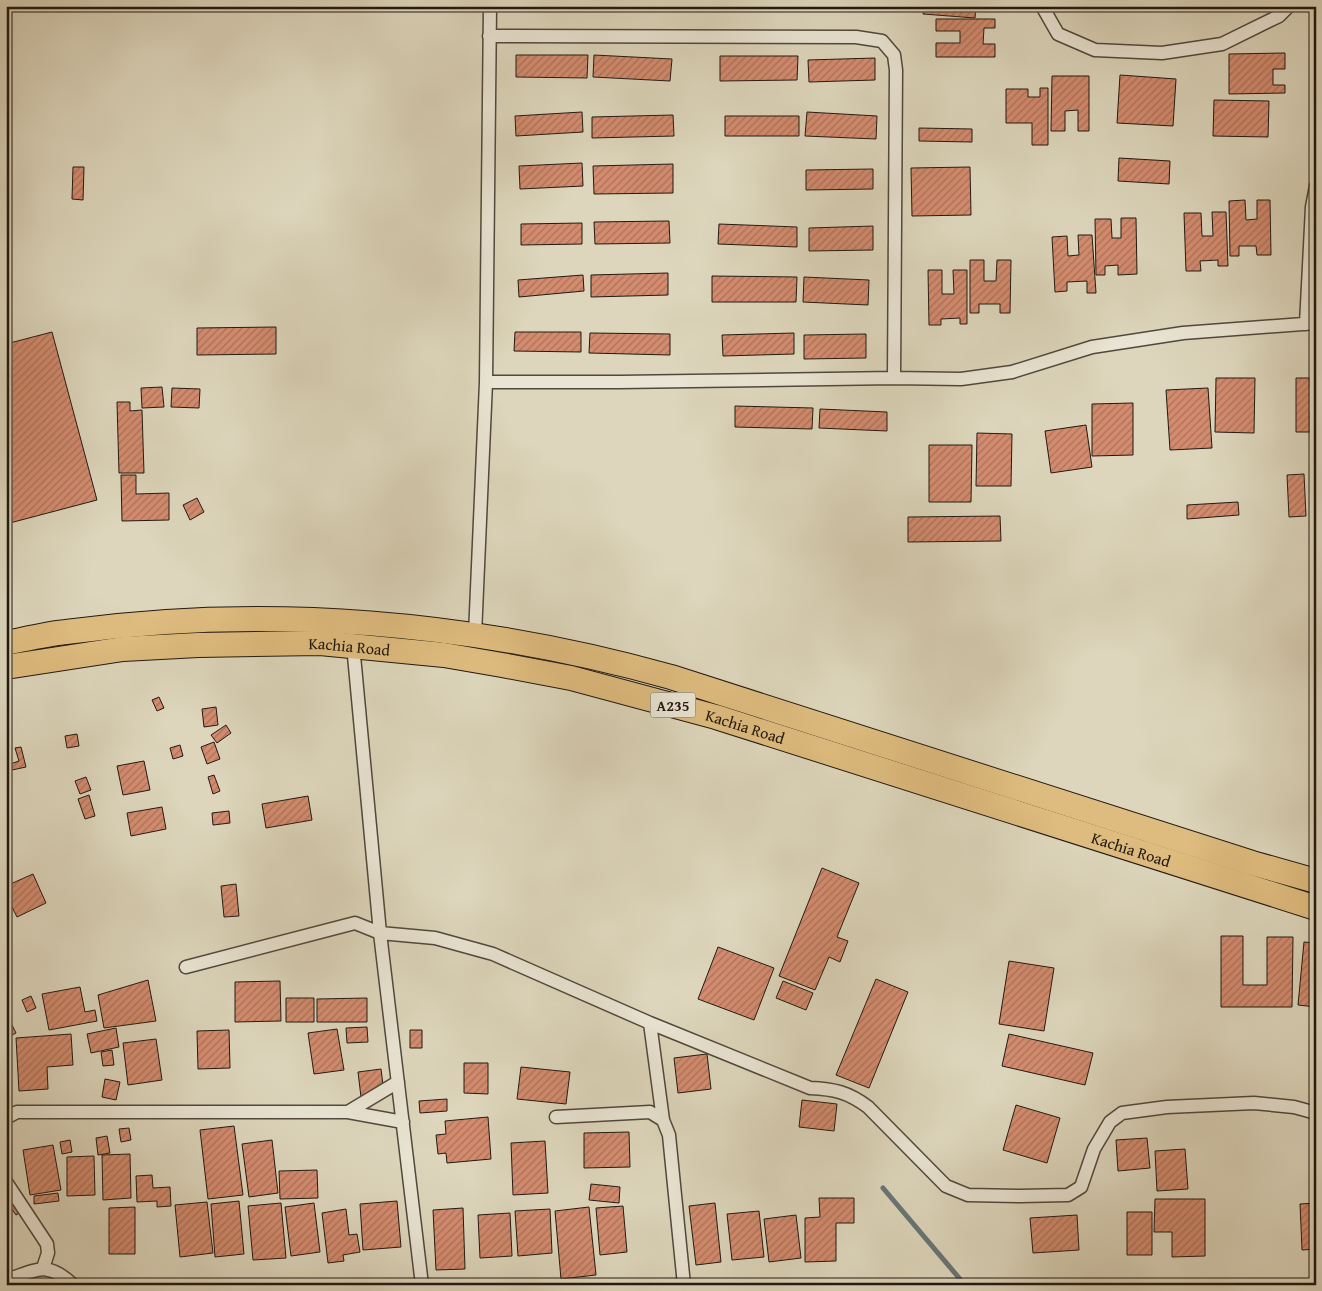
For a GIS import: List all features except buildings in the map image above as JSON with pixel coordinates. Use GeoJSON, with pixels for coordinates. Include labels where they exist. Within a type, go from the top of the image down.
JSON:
{"type":"FeatureCollection","features":[{"type":"Feature","properties":{"kind":"highway","name":"Kachia Road"},"geometry":{"type":"LineString","coordinates":[[6,643],[64,632],[135,623],[281,618],[413,627],[475,635],[611,660],[671,677],[1252,863],[1316,880]]}},
{"type":"Feature","properties":{"kind":"highway","name":"Kachia Road"},"geometry":{"type":"LineString","coordinates":[[6,667],[123,649],[320,642],[444,655],[502,665],[571,678],[716,717],[1316,908]]}},
{"type":"Feature","properties":{"kind":"street"},"geometry":{"type":"LineString","coordinates":[[475,635],[486,382],[490,6]]}},
{"type":"Feature","properties":{"kind":"street"},"geometry":{"type":"LineString","coordinates":[[1042,6],[1058,34],[1096,50],[1162,53],[1222,44],[1279,16],[1289,6]]}},
{"type":"Feature","properties":{"kind":"street"},"geometry":{"type":"LineString","coordinates":[[490,36],[846,37],[882,41],[894,55],[896,70],[894,378]]}},
{"type":"Feature","properties":{"kind":"street"},"geometry":{"type":"LineString","coordinates":[[486,382],[961,379],[1012,372],[1101,346],[1183,333],[1311,323],[1312,207],[1316,186]]}},
{"type":"Feature","properties":{"kind":"street"},"geometry":{"type":"LineString","coordinates":[[353,645],[380,933],[422,1285]]}},
{"type":"Feature","properties":{"kind":"street"},"geometry":{"type":"LineString","coordinates":[[186,967],[355,923],[380,933],[434,938],[493,954],[650,1023],[810,1088],[833,1089],[855,1097],[868,1107],[946,1186],[968,1195],[1068,1195],[1081,1187],[1094,1149],[1110,1122],[1122,1112],[1168,1107],[1254,1103],[1294,1107],[1316,1113]]}},
{"type":"Feature","properties":{"kind":"street"},"geometry":{"type":"LineString","coordinates":[[650,1023],[663,1120],[669,1135],[684,1285]]}},
{"type":"Feature","properties":{"kind":"street"},"geometry":{"type":"LineString","coordinates":[[348,1112],[398,1082]]}},
{"type":"Feature","properties":{"kind":"street"},"geometry":{"type":"LineString","coordinates":[[6,1118],[17,1112],[348,1112],[403,1122]]}},
{"type":"Feature","properties":{"kind":"street"},"geometry":{"type":"LineString","coordinates":[[556,1117],[650,1112],[663,1120]]}},
{"type":"Feature","properties":{"kind":"street"},"geometry":{"type":"LineString","coordinates":[[6,1182],[47,1244],[48,1253],[43,1268]]}},
{"type":"Feature","properties":{"kind":"street"},"geometry":{"type":"LineString","coordinates":[[6,1280],[43,1268],[62,1274],[73,1285]]}},
{"type":"Feature","properties":{"kind":"waterway"},"geometry":{"type":"LineString","coordinates":[[883,1188],[965,1285]]}}]}
